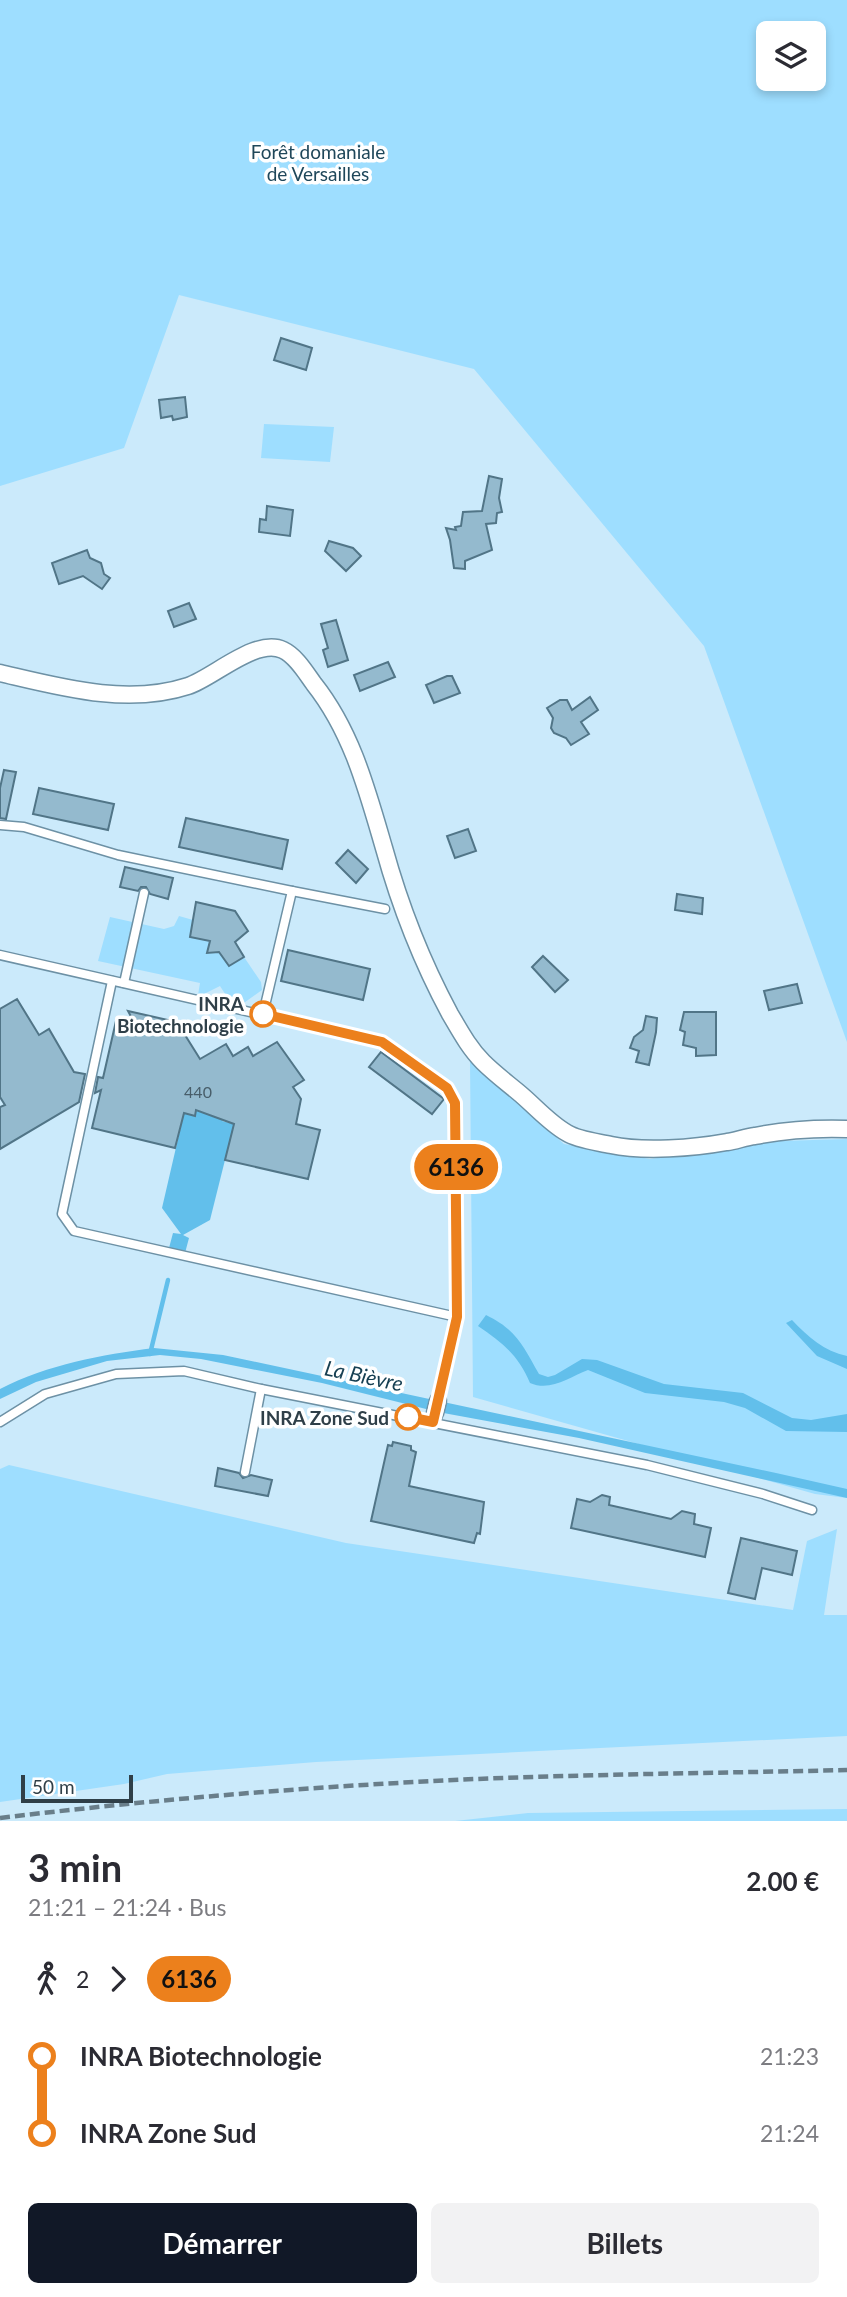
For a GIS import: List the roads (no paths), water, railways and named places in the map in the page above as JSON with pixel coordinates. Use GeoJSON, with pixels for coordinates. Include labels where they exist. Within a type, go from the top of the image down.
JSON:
{"type":"FeatureCollection","features":[{"type":"Feature","properties":{"kind":"street"},"geometry":{"type":"LineString","coordinates":[[0,673],[111,695],[173,691],[196,684],[256,651],[275,648],[284,650],[326,699],[349,742],[373,806],[384,849],[414,938],[434,985],[464,1038],[482,1061],[510,1086],[568,1134],[643,1149],[725,1143],[813,1128],[847,1129]]}},
{"type":"Feature","properties":{"kind":"lane"},"geometry":{"type":"LineString","coordinates":[[0,825],[24,827],[118,855],[386,909]]}},
{"type":"Feature","properties":{"kind":"lane"},"geometry":{"type":"LineString","coordinates":[[263,1014],[292,891]]}},
{"type":"Feature","properties":{"kind":"lane"},"geometry":{"type":"LineString","coordinates":[[124,984],[144,893]]}},
{"type":"Feature","properties":{"kind":"lane"},"geometry":{"type":"LineString","coordinates":[[0,955],[382,1042],[447,1088],[455,1103],[457,1317],[435,1412]]}},
{"type":"Feature","properties":{"kind":"lane"},"geometry":{"type":"LineString","coordinates":[[112,981],[62,1214],[74,1231],[457,1317]]}},
{"type":"Feature","properties":{"kind":"lane"},"geometry":{"type":"LineString","coordinates":[[0,1422],[45,1394],[116,1374],[184,1371],[261,1389],[435,1412],[763,1494],[812,1510]]}},
{"type":"Feature","properties":{"kind":"lane"},"geometry":{"type":"LineString","coordinates":[[245,1472],[261,1389]]}},
{"type":"Feature","properties":{"kind":"waterway"},"geometry":{"type":"LineString","coordinates":[[150,1354],[168,1280]]}},
{"type":"Feature","properties":{"kind":"railway"},"geometry":{"type":"LineString","coordinates":[[0,1818],[178,1799],[416,1782],[847,1770]]}},
{"type":"Feature","properties":{"kind":"place","name":"INRA Biotechnologie"},"geometry":{"type":"Point","coordinates":[263,1014]}},
{"type":"Feature","properties":{"kind":"place","name":"INRA Zone Sud"},"geometry":{"type":"Point","coordinates":[408,1417]}},
{"type":"Feature","properties":{"kind":"park label","name":"Forêt domaniale de Versailles"},"geometry":{"type":"Point","coordinates":[318,162]}},
{"type":"Feature","properties":{"kind":"water label","name":"La Bièvre"},"geometry":{"type":"Point","coordinates":[364,1375]}}]}
